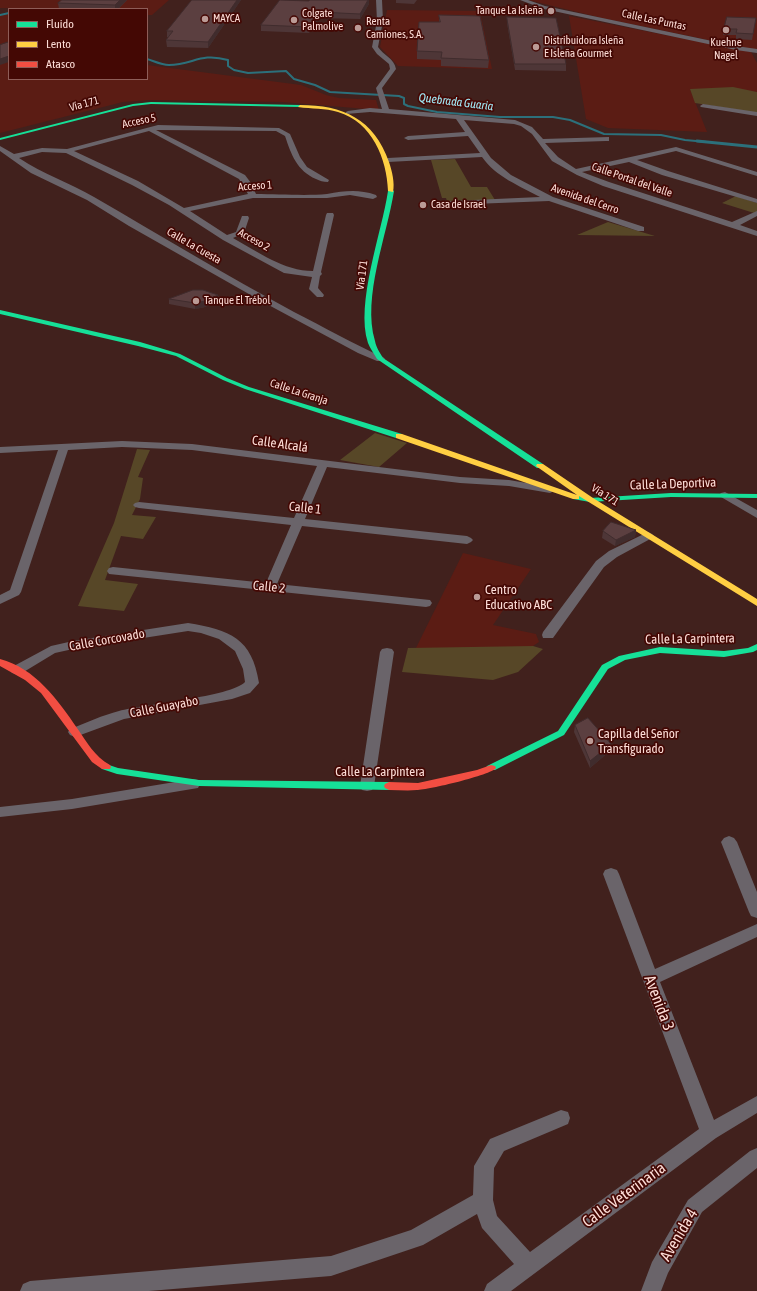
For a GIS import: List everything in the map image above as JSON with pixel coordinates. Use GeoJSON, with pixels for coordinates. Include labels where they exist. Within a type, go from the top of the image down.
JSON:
{"type":"FeatureCollection","features":[{"type":"Feature","properties":{"kind":"main road","name":"Vía 171"},"geometry":{"type":"LineString","coordinates":[[0,139],[117,108],[151,103],[305,106],[331,108],[348,113],[360,121],[374,138],[388,160],[391,183],[390,198],[377,253],[368,324],[370,340],[374,353],[590,500],[757,603]]}},
{"type":"Feature","properties":{"kind":"main road","name":"Calle La Granja"},"geometry":{"type":"LineString","coordinates":[[0,312],[140,344],[178,355],[225,379],[247,388],[454,454],[571,496],[590,500]]}},
{"type":"Feature","properties":{"kind":"main road","name":"Calle La Deportiva"},"geometry":{"type":"LineString","coordinates":[[590,500],[671,495],[757,496]]}},
{"type":"Feature","properties":{"kind":"main road","name":"Calle La Carpintera"},"geometry":{"type":"LineString","coordinates":[[0,662],[17,670],[43,690],[75,732],[88,754],[100,764],[117,771],[199,783],[418,787],[479,773],[525,752],[561,733],[605,667],[622,658],[660,650],[724,654],[750,650],[757,647]]}},
{"type":"Feature","properties":{"kind":"street"},"geometry":{"type":"LineString","coordinates":[[379,0],[380,21],[375,47],[379,53],[392,63],[393,69],[379,88],[386,111]]}},
{"type":"Feature","properties":{"kind":"street","name":"Calle Las Puntas"},"geometry":{"type":"LineString","coordinates":[[523,0],[544,7],[736,48],[757,51]]}},
{"type":"Feature","properties":{"kind":"street"},"geometry":{"type":"LineString","coordinates":[[703,106],[757,114]]}},
{"type":"Feature","properties":{"kind":"street","name":"Calle Portal del Valle"},"geometry":{"type":"LineString","coordinates":[[348,113],[370,110],[524,124],[532,129],[556,160],[576,171],[613,187],[757,234]]}},
{"type":"Feature","properties":{"kind":"street","name":"Avenida del Cerro"},"geometry":{"type":"LineString","coordinates":[[459,118],[485,155],[502,173],[550,199],[641,229]]}},
{"type":"Feature","properties":{"kind":"street"},"geometry":{"type":"LineString","coordinates":[[150,128],[242,177],[248,183],[254,196]]}},
{"type":"Feature","properties":{"kind":"street","name":"Acceso 5"},"geometry":{"type":"LineString","coordinates":[[67,151],[150,128],[277,129],[288,135],[293,151],[304,170],[325,180]]}},
{"type":"Feature","properties":{"kind":"street"},"geometry":{"type":"LineString","coordinates":[[408,138],[470,134]]}},
{"type":"Feature","properties":{"kind":"street"},"geometry":{"type":"LineString","coordinates":[[542,141],[606,139]]}},
{"type":"Feature","properties":{"kind":"street","name":"Calle La Cuesta"},"geometry":{"type":"LineString","coordinates":[[0,148],[34,171],[90,198],[195,261],[314,327],[360,351],[380,358]]}},
{"type":"Feature","properties":{"kind":"street"},"geometry":{"type":"LineString","coordinates":[[576,171],[676,149],[757,174]]}},
{"type":"Feature","properties":{"kind":"street"},"geometry":{"type":"LineString","coordinates":[[13,157],[42,150],[67,151],[135,183],[184,210]]}},
{"type":"Feature","properties":{"kind":"street"},"geometry":{"type":"LineString","coordinates":[[388,160],[485,155]]}},
{"type":"Feature","properties":{"kind":"street"},"geometry":{"type":"LineString","coordinates":[[629,159],[665,173],[757,201]]}},
{"type":"Feature","properties":{"kind":"street","name":"Acceso 1"},"geometry":{"type":"LineString","coordinates":[[184,210],[254,196],[328,196],[336,199],[350,200],[372,197],[390,198]]}},
{"type":"Feature","properties":{"kind":"street"},"geometry":{"type":"LineString","coordinates":[[451,203],[550,199]]}},
{"type":"Feature","properties":{"kind":"street","name":"Acceso 2"},"geometry":{"type":"LineString","coordinates":[[184,210],[226,238],[287,271],[304,274],[318,274]]}},
{"type":"Feature","properties":{"kind":"street"},"geometry":{"type":"LineString","coordinates":[[733,225],[757,214]]}},
{"type":"Feature","properties":{"kind":"street"},"geometry":{"type":"LineString","coordinates":[[320,295],[313,289],[318,274],[330,215]]}},
{"type":"Feature","properties":{"kind":"street"},"geometry":{"type":"LineString","coordinates":[[226,238],[240,233],[246,218]]}},
{"type":"Feature","properties":{"kind":"street","name":"Calle Alcalá"},"geometry":{"type":"LineString","coordinates":[[0,450],[122,444],[177,446],[483,482],[509,483],[556,491]]}},
{"type":"Feature","properties":{"kind":"street"},"geometry":{"type":"LineString","coordinates":[[0,600],[15,592],[64,447]]}},
{"type":"Feature","properties":{"kind":"street"},"geometry":{"type":"LineString","coordinates":[[270,587],[323,464]]}},
{"type":"Feature","properties":{"kind":"street"},"geometry":{"type":"LineString","coordinates":[[483,482],[496,476],[495,469]]}},
{"type":"Feature","properties":{"kind":"street"},"geometry":{"type":"LineString","coordinates":[[725,495],[757,515]]}},
{"type":"Feature","properties":{"kind":"street","name":"Calle 1"},"geometry":{"type":"LineString","coordinates":[[139,504],[467,540]]}},
{"type":"Feature","properties":{"kind":"street"},"geometry":{"type":"LineString","coordinates":[[548,635],[600,564],[613,554],[648,536]]}},
{"type":"Feature","properties":{"kind":"street","name":"Calle 2"},"geometry":{"type":"LineString","coordinates":[[112,571],[426,603]]}},
{"type":"Feature","properties":{"kind":"street","name":"Calle Corcovado"},"geometry":{"type":"LineString","coordinates":[[17,670],[51,650],[72,645],[188,627],[202,629],[235,642],[243,650],[251,668],[252,683]]}},
{"type":"Feature","properties":{"kind":"street"},"geometry":{"type":"LineString","coordinates":[[367,786],[388,652]]}},
{"type":"Feature","properties":{"kind":"street","name":"Calle Guayabo"},"geometry":{"type":"LineString","coordinates":[[75,732],[120,715],[227,696],[245,690],[252,683]]}},
{"type":"Feature","properties":{"kind":"street"},"geometry":{"type":"LineString","coordinates":[[0,812],[72,804],[199,783]]}},
{"type":"Feature","properties":{"kind":"street"},"geometry":{"type":"LineString","coordinates":[[729,842],[757,912]]}},
{"type":"Feature","properties":{"kind":"street","name":"Avenida 3"},"geometry":{"type":"LineString","coordinates":[[610,874],[709,1132]]}},
{"type":"Feature","properties":{"kind":"street"},"geometry":{"type":"LineString","coordinates":[[650,979],[757,930]]}},
{"type":"Feature","properties":{"kind":"street","name":"Calle Veterinaria"},"geometry":{"type":"LineString","coordinates":[[499,1290],[528,1265],[709,1132],[757,1104]]}},
{"type":"Feature","properties":{"kind":"street"},"geometry":{"type":"LineString","coordinates":[[528,1265],[489,1221],[483,1200],[484,1166],[497,1145],[561,1118]]}},
{"type":"Feature","properties":{"kind":"street","name":"Avenida 4"},"geometry":{"type":"LineString","coordinates":[[651,1291],[659,1268],[696,1206],[757,1158]]}},
{"type":"Feature","properties":{"kind":"street"},"geometry":{"type":"LineString","coordinates":[[30,1291],[331,1266],[416,1238],[483,1200]]}},
{"type":"Feature","properties":{"kind":"shaded area"},"geometry":{"type":"Polygon","coordinates":[[[0,0],[169,0],[152,15],[148,15],[148,8],[0,8],[0,0]]]}},
{"type":"Feature","properties":{"kind":"shaded area"},"geometry":{"type":"Polygon","coordinates":[[[528,0],[757,0],[757,50],[602,18],[528,0]]]}},
{"type":"Feature","properties":{"kind":"shaded area"},"geometry":{"type":"Polygon","coordinates":[[[387,10],[480,11],[492,69],[398,66],[380,47],[387,10]]]}},
{"type":"Feature","properties":{"kind":"shaded area"},"geometry":{"type":"Polygon","coordinates":[[[8,14],[8,80],[148,80],[148,65],[301,85],[326,95],[339,98],[376,100],[379,110],[282,102],[150,100],[123,102],[0,133],[0,16],[8,14]]]}},
{"type":"Feature","properties":{"kind":"shaded area"},"geometry":{"type":"Polygon","coordinates":[[[569,16],[751,52],[757,63],[757,92],[690,89],[707,132],[608,128],[586,119],[569,16]]]}},
{"type":"Feature","properties":{"kind":"shaded area"},"geometry":{"type":"Polygon","coordinates":[[[733,87],[757,92],[757,113],[695,103],[690,89],[733,87]]]}},
{"type":"Feature","properties":{"kind":"shaded area"},"geometry":{"type":"Polygon","coordinates":[[[455,159],[471,187],[487,187],[495,200],[447,201],[446,198],[442,198],[431,160],[455,159]]]}},
{"type":"Feature","properties":{"kind":"shaded area"},"geometry":{"type":"Polygon","coordinates":[[[736,196],[757,203],[757,212],[754,213],[722,203],[736,196]]]}},
{"type":"Feature","properties":{"kind":"shaded area"},"geometry":{"type":"Polygon","coordinates":[[[608,222],[655,236],[577,235],[608,222]]]}},
{"type":"Feature","properties":{"kind":"shaded area"},"geometry":{"type":"Polygon","coordinates":[[[375,433],[407,443],[379,467],[340,460],[375,433]]]}},
{"type":"Feature","properties":{"kind":"shaded area"},"geometry":{"type":"Polygon","coordinates":[[[137,449],[150,450],[138,477],[143,478],[140,499],[132,515],[156,517],[143,539],[121,536],[105,580],[138,584],[124,611],[78,606],[114,523],[137,449]]]}},
{"type":"Feature","properties":{"kind":"shaded area","name":"Centro Educativo ABC"},"geometry":{"type":"Polygon","coordinates":[[[463,553],[531,569],[493,625],[536,634],[539,642],[533,646],[525,648],[416,648],[463,553]]]}},
{"type":"Feature","properties":{"kind":"shaded area"},"geometry":{"type":"Polygon","coordinates":[[[533,646],[543,649],[518,672],[493,680],[402,672],[408,648],[533,646]]]}},
{"type":"Feature","properties":{"kind":"building"},"geometry":{"type":"Polygon","coordinates":[[[62,0],[120,0],[115,5],[58,3],[62,0]]]}},
{"type":"Feature","properties":{"kind":"building","name":"MAYCA"},"geometry":{"type":"Polygon","coordinates":[[[192,0],[237,0],[208,42],[166,40],[173,31],[167,31],[192,0]]]}},
{"type":"Feature","properties":{"kind":"building"},"geometry":{"type":"Polygon","coordinates":[[[280,0],[368,0],[360,14],[319,12],[309,27],[261,25],[280,0]]]}},
{"type":"Feature","properties":{"kind":"building"},"geometry":{"type":"Polygon","coordinates":[[[439,15],[480,16],[489,60],[441,58],[442,52],[417,51],[419,22],[440,22],[439,15]]]}},
{"type":"Feature","properties":{"kind":"building","name":"Distribuidora Isleña E Isleña Gourmet"},"geometry":{"type":"Polygon","coordinates":[[[507,17],[556,18],[566,64],[515,64],[507,17]]]}},
{"type":"Feature","properties":{"kind":"building"},"geometry":{"type":"Polygon","coordinates":[[[727,17],[756,18],[753,34],[736,33],[737,29],[724,29],[727,17]]]}},
{"type":"Feature","properties":{"kind":"building"},"geometry":{"type":"Polygon","coordinates":[[[8,42],[8,56],[0,59],[0,45],[8,42]]]}},
{"type":"Feature","properties":{"kind":"building"},"geometry":{"type":"Polygon","coordinates":[[[193,290],[203,290],[218,295],[205,301],[195,303],[169,299],[193,290]]]}},
{"type":"Feature","properties":{"kind":"building"},"geometry":{"type":"Polygon","coordinates":[[[611,522],[636,530],[616,540],[603,531],[611,522]]]}},
{"type":"Feature","properties":{"kind":"building","name":"Capilla del Señor Transfigurado"},"geometry":{"type":"Polygon","coordinates":[[[588,718],[611,744],[590,761],[575,725],[588,718]]]}},
{"type":"Feature","properties":{"kind":"waterway","name":"Quebrada Guaria"},"geometry":{"type":"LineString","coordinates":[[0,15],[8,13]]}},
{"type":"Feature","properties":{"kind":"waterway","name":"Quebrada Guaria"},"geometry":{"type":"LineString","coordinates":[[148,59],[160,64],[169,65],[203,58],[218,58],[228,60],[228,66],[234,70],[248,73],[286,71],[294,79],[315,85],[330,92],[399,96],[404,98],[404,104],[408,106],[437,112],[500,117],[553,117],[570,120],[604,134],[661,135],[685,140],[707,142]]}},
{"type":"Feature","properties":{"kind":"waterway","name":"Quebrada Guaria"},"geometry":{"type":"LineString","coordinates":[[697,141],[707,142]]}},
{"type":"Feature","properties":{"kind":"waterway","name":"Quebrada Guaria"},"geometry":{"type":"LineString","coordinates":[[707,142],[757,147]]}},
{"type":"Feature","properties":{"kind":"traffic: fast"},"geometry":{"type":"LineString","coordinates":[[0,139],[133,105],[151,103],[300,106]]}},
{"type":"Feature","properties":{"kind":"traffic: fast"},"geometry":{"type":"LineString","coordinates":[[391,191],[369,301],[368,323],[371,342],[380,359],[540,466]]}},
{"type":"Feature","properties":{"kind":"traffic: fast"},"geometry":{"type":"LineString","coordinates":[[0,312],[140,344],[178,355],[225,379],[247,388],[399,436]]}},
{"type":"Feature","properties":{"kind":"traffic: fast"},"geometry":{"type":"LineString","coordinates":[[576,497],[590,500],[671,495],[757,496]]}},
{"type":"Feature","properties":{"kind":"traffic: fast"},"geometry":{"type":"LineString","coordinates":[[491,768],[561,733],[605,667],[622,658],[660,650],[724,654],[750,650],[757,647]]}},
{"type":"Feature","properties":{"kind":"traffic: fast"},"geometry":{"type":"LineString","coordinates":[[106,767],[117,771],[199,783],[389,786]]}},
{"type":"Feature","properties":{"kind":"traffic: slow"},"geometry":{"type":"LineString","coordinates":[[300,106],[311,106],[340,111],[365,126],[373,135],[385,157],[391,191]]}},
{"type":"Feature","properties":{"kind":"traffic: slow"},"geometry":{"type":"LineString","coordinates":[[399,436],[576,497]]}},
{"type":"Feature","properties":{"kind":"traffic: slow"},"geometry":{"type":"LineString","coordinates":[[540,466],[590,500],[757,603]]}},
{"type":"Feature","properties":{"kind":"traffic: jam"},"geometry":{"type":"LineString","coordinates":[[0,662],[23,674],[39,686],[74,730],[91,756],[106,767]]}},
{"type":"Feature","properties":{"kind":"traffic: jam"},"geometry":{"type":"LineString","coordinates":[[389,786],[418,787],[479,773],[491,768]]}},
{"type":"Feature","properties":{"kind":"place","name":"Tanque La Isleña"},"geometry":{"type":"Point","coordinates":[551,11]}},
{"type":"Feature","properties":{"kind":"place","name":"MAYCA"},"geometry":{"type":"Point","coordinates":[205,19]}},
{"type":"Feature","properties":{"kind":"place","name":"Colgate Palmolive"},"geometry":{"type":"Point","coordinates":[294,20]}},
{"type":"Feature","properties":{"kind":"place","name":"Renta Camiones, S.A."},"geometry":{"type":"Point","coordinates":[358,28]}},
{"type":"Feature","properties":{"kind":"place","name":"Kuehne Nagel"},"geometry":{"type":"Point","coordinates":[726,30]}},
{"type":"Feature","properties":{"kind":"place","name":"Distribuidora Isleña E Isleña Gourmet"},"geometry":{"type":"Point","coordinates":[536,47]}},
{"type":"Feature","properties":{"kind":"place","name":"Casa de Israel"},"geometry":{"type":"Point","coordinates":[423,205]}},
{"type":"Feature","properties":{"kind":"place","name":"Tanque El Trébol"},"geometry":{"type":"Point","coordinates":[196,301]}},
{"type":"Feature","properties":{"kind":"place","name":"Centro Educativo ABC"},"geometry":{"type":"Point","coordinates":[477,597]}},
{"type":"Feature","properties":{"kind":"place","name":"Capilla del Señor Transfigurado"},"geometry":{"type":"Point","coordinates":[590,741]}}]}
